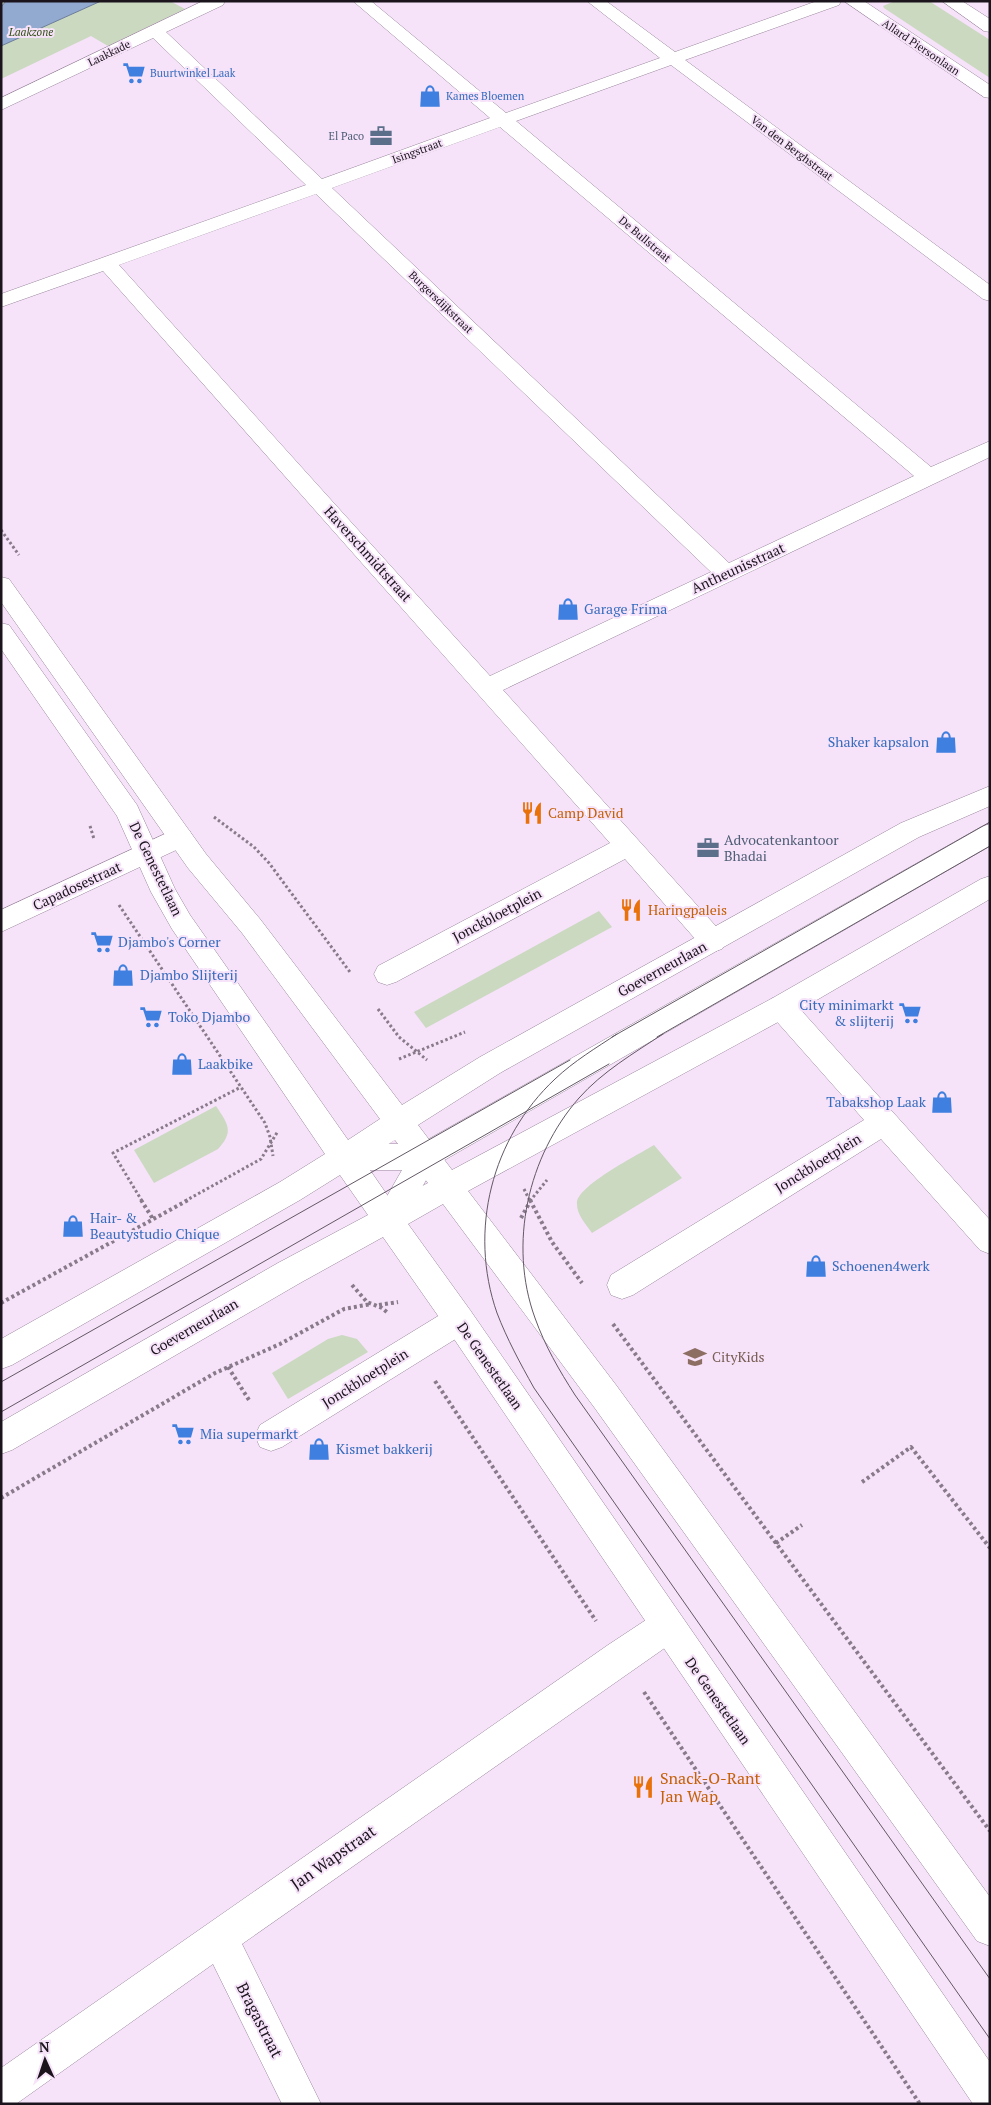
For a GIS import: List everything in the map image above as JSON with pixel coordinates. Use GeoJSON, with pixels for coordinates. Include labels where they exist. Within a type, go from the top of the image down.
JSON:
{"type":"FeatureCollection","features":[{"type":"Feature","properties":{"kind":"street","name":"Laakkade"},"geometry":{"type":"LineString","coordinates":[[1,105],[217,1]]}},
{"type":"Feature","properties":{"kind":"street","name":"De Bullstraat"},"geometry":{"type":"LineString","coordinates":[[361,1],[929,477]]}},
{"type":"Feature","properties":{"kind":"street","name":"Van den Berghstraat"},"geometry":{"type":"LineString","coordinates":[[595,1],[990,295]]}},
{"type":"Feature","properties":{"kind":"street","name":"Isingstraat"},"geometry":{"type":"LineString","coordinates":[[1,301],[833,1]]}},
{"type":"Feature","properties":{"kind":"street","name":"Allard Piersonlaan"},"geometry":{"type":"LineString","coordinates":[[852,1],[990,93]]}},
{"type":"Feature","properties":{"kind":"street"},"geometry":{"type":"LineString","coordinates":[[950,1],[990,27]]}},
{"type":"Feature","properties":{"kind":"street","name":"Burgersdijkstraat"},"geometry":{"type":"LineString","coordinates":[[155,31],[726,573]]}},
{"type":"Feature","properties":{"kind":"street","name":"Haverschmidtstraat"},"geometry":{"type":"LineString","coordinates":[[107,263],[628,846]]}},
{"type":"Feature","properties":{"kind":"street","name":"Antheunisstraat"},"geometry":{"type":"LineString","coordinates":[[487,688],[990,448]]}},
{"type":"Feature","properties":{"kind":"street"},"geometry":{"type":"LineString","coordinates":[[1,586],[203,869],[251,926],[605,1396],[990,1928]]}},
{"type":"Feature","properties":{"kind":"street","name":"De Genestetlaan"},"geometry":{"type":"LineString","coordinates":[[1,631],[128,812],[146,854],[181,922],[343,1157],[389,1219],[990,2096]]}},
{"type":"Feature","properties":{"kind":"street","name":"Goeverneurlaan"},"geometry":{"type":"LineString","coordinates":[[1,1355],[290,1192],[397,1122],[490,1065],[910,830],[990,795]]}},
{"type":"Feature","properties":{"kind":"street"},"geometry":{"type":"LineString","coordinates":[[343,1157],[424,1157],[990,834]]}},
{"type":"Feature","properties":{"kind":"street","name":"Capadosestraat"},"geometry":{"type":"LineString","coordinates":[[1,922],[180,837]]}},
{"type":"Feature","properties":{"kind":"street"},"geometry":{"type":"LineString","coordinates":[[628,846],[713,941]]}},
{"type":"Feature","properties":{"kind":"street","name":"Jonckbloetplein"},"geometry":{"type":"LineString","coordinates":[[386,974],[628,846]]}},
{"type":"Feature","properties":{"kind":"street","name":"Goeverneurlaan"},"geometry":{"type":"LineString","coordinates":[[1,1439],[125,1366],[329,1251],[781,1007],[990,886]]}},
{"type":"Feature","properties":{"kind":"street"},"geometry":{"type":"LineString","coordinates":[[781,1007],[990,1241]]}},
{"type":"Feature","properties":{"kind":"street","name":"Jonckbloetplein"},"geometry":{"type":"LineString","coordinates":[[622,1284],[884,1122]]}},
{"type":"Feature","properties":{"kind":"street"},"geometry":{"type":"LineString","coordinates":[[389,1219],[424,1157]]}},
{"type":"Feature","properties":{"kind":"street","name":"Jonckbloetplein"},"geometry":{"type":"LineString","coordinates":[[271,1436],[458,1320]]}},
{"type":"Feature","properties":{"kind":"street","name":"Jan Wapstraat"},"geometry":{"type":"LineString","coordinates":[[1,2091],[620,1656],[667,1626]]}},
{"type":"Feature","properties":{"kind":"street","name":"Bragastraat"},"geometry":{"type":"LineString","coordinates":[[218,1937],[302,2104]]}},
{"type":"Feature","properties":{"kind":"path"},"geometry":{"type":"LineString","coordinates":[[88,822],[103,874],[132,926],[264,1123],[270,1137],[275,1166],[290,1192]]}},
{"type":"Feature","properties":{"kind":"path"},"geometry":{"type":"LineString","coordinates":[[153,1219],[114,1153],[241,1088]]}},
{"type":"Feature","properties":{"kind":"path"},"geometry":{"type":"LineString","coordinates":[[329,1251],[360,1296],[388,1313],[413,1348],[920,2104]]}},
{"type":"Feature","properties":{"kind":"path"},"geometry":{"type":"LineString","coordinates":[[862,1482],[911,1447],[990,1548]]}},
{"type":"Feature","properties":{"kind":"path"},"geometry":{"type":"LineString","coordinates":[[776,1543],[802,1525]]}},
{"type":"Feature","properties":{"kind":"green space","name":"Laakzone"},"geometry":{"type":"Polygon","coordinates":[[[1,1],[170,1],[185,9],[108,46],[91,36],[1,79],[1,1]]]}},
{"type":"Feature","properties":{"kind":"green space"},"geometry":{"type":"Polygon","coordinates":[[[895,1],[929,1],[990,40],[990,78],[884,8],[883,6],[895,1]]]}},
{"type":"Feature","properties":{"kind":"green space"},"geometry":{"type":"Polygon","coordinates":[[[599,911],[612,927],[426,1028],[414,1012],[599,911]]]}},
{"type":"Feature","properties":{"kind":"green space"},"geometry":{"type":"Polygon","coordinates":[[[216,1106],[228,1127],[223,1143],[218,1149],[154,1183],[134,1150],[216,1106]]]}},
{"type":"Feature","properties":{"kind":"green space"},"geometry":{"type":"Polygon","coordinates":[[[654,1145],[682,1178],[592,1233],[578,1211],[577,1202],[581,1195],[598,1179],[654,1145]]]}},
{"type":"Feature","properties":{"kind":"green space"},"geometry":{"type":"Polygon","coordinates":[[[342,1335],[357,1339],[368,1352],[288,1399],[272,1373],[328,1339],[342,1335]]]}},
{"type":"Feature","properties":{"kind":"water"},"geometry":{"type":"Polygon","coordinates":[[[6,1],[101,1],[1,46],[1,7],[6,1]]]}},
{"type":"Feature","properties":{"kind":"tram line"},"geometry":{"type":"LineString","coordinates":[[616,1035],[990,822]]}},
{"type":"Feature","properties":{"kind":"tram line"},"geometry":{"type":"LineString","coordinates":[[657,1037],[990,846]]}},
{"type":"Feature","properties":{"kind":"tram line"},"geometry":{"type":"LineString","coordinates":[[663,1034],[619,1063],[588,1089],[561,1121],[547,1146],[528,1202],[524,1231],[523,1261],[527,1290],[535,1318],[553,1358],[575,1395],[990,1979]]}},
{"type":"Feature","properties":{"kind":"tram line"},"geometry":{"type":"LineString","coordinates":[[528,1110],[562,1072],[616,1035]]}},
{"type":"Feature","properties":{"kind":"tram line"},"geometry":{"type":"LineString","coordinates":[[612,1037],[616,1035]]}},
{"type":"Feature","properties":{"kind":"tram line"},"geometry":{"type":"LineString","coordinates":[[1,1382],[570,1060]]}},
{"type":"Feature","properties":{"kind":"tram line"},"geometry":{"type":"LineString","coordinates":[[528,1110],[609,1064]]}},
{"type":"Feature","properties":{"kind":"tram line"},"geometry":{"type":"LineString","coordinates":[[1,1412],[528,1110]]}},
{"type":"Feature","properties":{"kind":"tram line"},"geometry":{"type":"LineString","coordinates":[[528,1110],[515,1129],[501,1157],[492,1187],[486,1218],[485,1250],[489,1282],[497,1313],[514,1351],[534,1388],[990,2039]]}},
{"type":"Feature","properties":{"kind":"place","name":"Buurtwinkel Laak"},"geometry":{"type":"Point","coordinates":[134,73]}},
{"type":"Feature","properties":{"kind":"place","name":"Kames Bloemen"},"geometry":{"type":"Point","coordinates":[430,96]}},
{"type":"Feature","properties":{"kind":"place","name":"El Paco"},"geometry":{"type":"Point","coordinates":[381,136]}},
{"type":"Feature","properties":{"kind":"place","name":"Garage Frima"},"geometry":{"type":"Point","coordinates":[568,609]}},
{"type":"Feature","properties":{"kind":"place","name":"Shaker kapsalon"},"geometry":{"type":"Point","coordinates":[946,742]}},
{"type":"Feature","properties":{"kind":"place","name":"Camp David"},"geometry":{"type":"Point","coordinates":[532,813]}},
{"type":"Feature","properties":{"kind":"place","name":"Advocatenkantoor Bhadai"},"geometry":{"type":"Point","coordinates":[708,848]}},
{"type":"Feature","properties":{"kind":"place","name":"Haringpaleis"},"geometry":{"type":"Point","coordinates":[631,910]}},
{"type":"Feature","properties":{"kind":"place","name":"Djambo's Corner"},"geometry":{"type":"Point","coordinates":[102,942]}},
{"type":"Feature","properties":{"kind":"place","name":"Djambo Slijterij"},"geometry":{"type":"Point","coordinates":[123,975]}},
{"type":"Feature","properties":{"kind":"place","name":"City minimarkt & slijterij"},"geometry":{"type":"Point","coordinates":[910,1013]}},
{"type":"Feature","properties":{"kind":"place","name":"Toko Djambo"},"geometry":{"type":"Point","coordinates":[151,1017]}},
{"type":"Feature","properties":{"kind":"place","name":"Laakbike"},"geometry":{"type":"Point","coordinates":[182,1064]}},
{"type":"Feature","properties":{"kind":"place","name":"Tabakshop Laak"},"geometry":{"type":"Point","coordinates":[942,1102]}},
{"type":"Feature","properties":{"kind":"place","name":"Hair- & Beautystudio Chique"},"geometry":{"type":"Point","coordinates":[73,1226]}},
{"type":"Feature","properties":{"kind":"place","name":"Schoenen4werk"},"geometry":{"type":"Point","coordinates":[816,1266]}},
{"type":"Feature","properties":{"kind":"place","name":"CityKids"},"geometry":{"type":"Point","coordinates":[695,1357]}},
{"type":"Feature","properties":{"kind":"place","name":"Mia supermarkt"},"geometry":{"type":"Point","coordinates":[183,1434]}},
{"type":"Feature","properties":{"kind":"place","name":"Kismet bakkerij"},"geometry":{"type":"Point","coordinates":[319,1449]}},
{"type":"Feature","properties":{"kind":"place","name":"Snack-O-Rant Jan Wap"},"geometry":{"type":"Point","coordinates":[643,1787]}}]}
